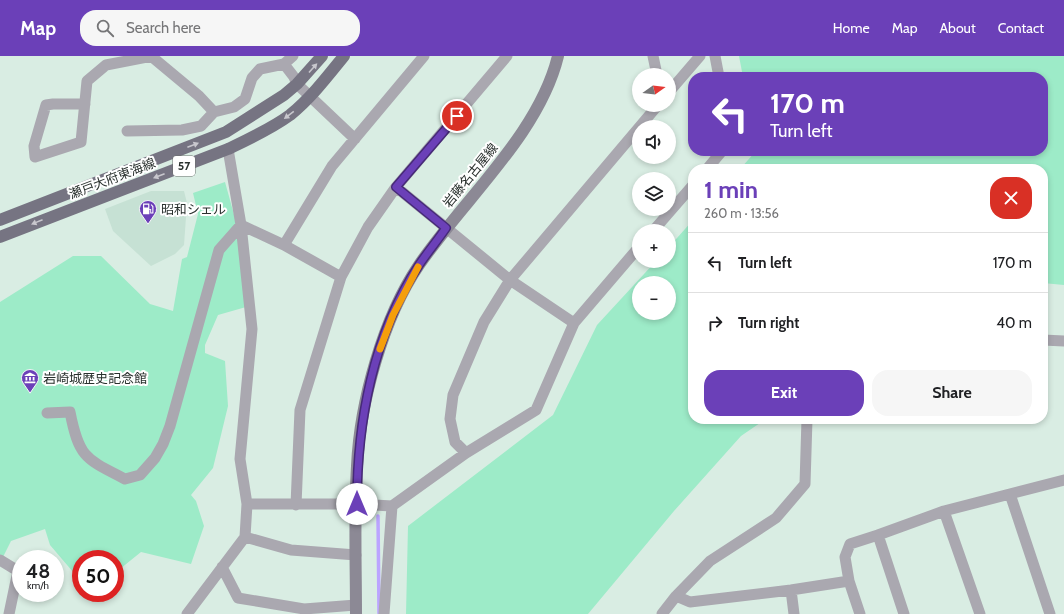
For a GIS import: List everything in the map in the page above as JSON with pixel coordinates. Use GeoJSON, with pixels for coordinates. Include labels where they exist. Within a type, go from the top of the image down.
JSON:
{"type":"FeatureCollection","features":[{"type":"Feature","properties":{"kind":"main road","name":"瀬戸大府東海線"},"geometry":{"type":"LineString","coordinates":[[0,220],[226,132],[251,118],[297,84],[322,56]]}},
{"type":"Feature","properties":{"kind":"main road","name":"瀬戸大府東海線"},"geometry":{"type":"LineString","coordinates":[[0,237],[228,149],[261,133],[289,115],[310,97],[344,56]]}},
{"type":"Feature","properties":{"kind":"main road","name":"岩藤名古屋線"},"geometry":{"type":"LineString","coordinates":[[356,610],[357,465],[363,410],[377,358],[393,315],[418,266],[446,228],[520,136],[544,97],[558,56]]}},
{"type":"Feature","properties":{"kind":"street"},"geometry":{"type":"LineString","coordinates":[[85,104],[46,105],[34,146],[35,158],[81,142],[85,104],[87,81],[106,65],[152,56],[199,96],[214,112]]}},
{"type":"Feature","properties":{"kind":"street"},"geometry":{"type":"LineString","coordinates":[[127,131],[182,130],[201,126],[214,112],[234,107],[245,99],[252,78],[260,69],[284,64],[293,56]]}},
{"type":"Feature","properties":{"kind":"street"},"geometry":{"type":"LineString","coordinates":[[284,245],[332,166],[424,56]]}},
{"type":"Feature","properties":{"kind":"street"},"geometry":{"type":"LineString","coordinates":[[296,505],[300,410],[341,277],[368,227],[396,187],[507,56]]}},
{"type":"Feature","properties":{"kind":"street"},"geometry":{"type":"LineString","coordinates":[[654,56],[656,68]]}},
{"type":"Feature","properties":{"kind":"street"},"geometry":{"type":"LineString","coordinates":[[676,84],[700,56]]}},
{"type":"Feature","properties":{"kind":"street"},"geometry":{"type":"LineString","coordinates":[[715,56],[718,72]]}},
{"type":"Feature","properties":{"kind":"street"},"geometry":{"type":"LineString","coordinates":[[284,64],[294,77],[297,84],[355,139]]}},
{"type":"Feature","properties":{"kind":"street"},"geometry":{"type":"LineString","coordinates":[[466,452],[455,442],[450,419],[453,395],[484,322],[510,280],[652,112]]}},
{"type":"Feature","properties":{"kind":"street"},"geometry":{"type":"LineString","coordinates":[[187,614],[245,537],[247,504],[240,460],[252,329],[241,225],[228,149]]}},
{"type":"Feature","properties":{"kind":"street"},"geometry":{"type":"LineString","coordinates":[[711,164],[718,156]]}},
{"type":"Feature","properties":{"kind":"street"},"geometry":{"type":"LineString","coordinates":[[396,187],[510,280],[574,323]]}},
{"type":"Feature","properties":{"kind":"street"},"geometry":{"type":"LineString","coordinates":[[659,224],[688,191]]}},
{"type":"Feature","properties":{"kind":"street"},"geometry":{"type":"LineString","coordinates":[[241,225],[284,245],[341,277]]}},
{"type":"Feature","properties":{"kind":"street"},"geometry":{"type":"LineString","coordinates":[[47,413],[70,412],[75,438],[85,456],[98,465],[125,479],[140,475],[154,458],[170,426],[219,250],[241,225]]}},
{"type":"Feature","properties":{"kind":"street"},"geometry":{"type":"LineString","coordinates":[[247,504],[357,504],[392,506],[466,452],[536,410],[574,323],[632,255]]}},
{"type":"Feature","properties":{"kind":"street"},"geometry":{"type":"LineString","coordinates":[[1048,340],[1064,341]]}},
{"type":"Feature","properties":{"kind":"street"},"geometry":{"type":"LineString","coordinates":[[663,614],[676,596],[710,561],[776,518],[805,484],[807,424]]}},
{"type":"Feature","properties":{"kind":"street"},"geometry":{"type":"LineString","coordinates":[[860,614],[849,581],[845,557],[850,544],[944,512],[1064,480]]}},
{"type":"Feature","properties":{"kind":"street"},"geometry":{"type":"LineString","coordinates":[[1010,494],[1050,614]]}},
{"type":"Feature","properties":{"kind":"street"},"geometry":{"type":"LineString","coordinates":[[384,614],[392,506]]}},
{"type":"Feature","properties":{"kind":"street"},"geometry":{"type":"LineString","coordinates":[[944,512],[980,614]]}},
{"type":"Feature","properties":{"kind":"street"},"geometry":{"type":"LineString","coordinates":[[878,535],[904,614]]}},
{"type":"Feature","properties":{"kind":"street"},"geometry":{"type":"LineString","coordinates":[[245,537],[291,550],[356,555]]}},
{"type":"Feature","properties":{"kind":"street"},"geometry":{"type":"LineString","coordinates":[[0,560],[18,571],[8,614]]}},
{"type":"Feature","properties":{"kind":"street"},"geometry":{"type":"LineString","coordinates":[[222,567],[238,598],[304,609],[356,610]]}},
{"type":"Feature","properties":{"kind":"street"},"geometry":{"type":"LineString","coordinates":[[676,596],[690,602],[791,590],[849,581]]}},
{"type":"Feature","properties":{"kind":"street"},"geometry":{"type":"LineString","coordinates":[[791,590],[794,614]]}},
{"type":"Feature","properties":{"kind":"shaded area","name":"昭和シェル"},"geometry":{"type":"Polygon","coordinates":[[[151,191],[184,191],[187,203],[184,245],[175,254],[151,266],[113,231],[105,209],[151,191]]]}},
{"type":"Feature","properties":{"kind":"green space"},"geometry":{"type":"Polygon","coordinates":[[[739,56],[1064,56],[1064,285],[1048,283],[1048,164],[744,164],[752,156],[1048,156],[1048,72],[742,72],[739,56]]]}},
{"type":"Feature","properties":{"kind":"green space"},"geometry":{"type":"Polygon","coordinates":[[[225,182],[238,229],[246,307],[218,315],[205,345],[205,353],[225,361],[228,406],[213,468],[191,495],[196,501],[204,526],[191,564],[141,552],[124,566],[124,550],[72,550],[72,571],[64,561],[64,550],[54,550],[50,545],[45,529],[11,541],[2,559],[0,559],[0,302],[73,256],[101,256],[150,304],[173,311],[182,259],[187,257],[198,214],[193,193],[225,182]]]}},
{"type":"Feature","properties":{"kind":"green space"},"geometry":{"type":"Polygon","coordinates":[[[688,226],[688,424],[759,424],[741,436],[674,511],[588,614],[406,614],[408,526],[553,415],[597,325],[632,287],[632,320],[676,320],[676,276],[642,276],[650,268],[676,268],[676,239],[688,226]]]}},
{"type":"Feature","properties":{"kind":"waterway"},"geometry":{"type":"LineString","coordinates":[[378,516],[379,613]]}},
{"type":"Feature","properties":{"kind":"slow traffic"},"geometry":{"type":"LineString","coordinates":[[380,349],[393,315],[418,267]]}},
{"type":"Feature","properties":{"kind":"place","name":"昭和シェル"},"geometry":{"type":"Point","coordinates":[148,224]}},
{"type":"Feature","properties":{"kind":"place","name":"岩崎城歴史記念館"},"geometry":{"type":"Point","coordinates":[30,393]}},
{"type":"Feature","properties":{"kind":"route"},"geometry":{"type":"LineString","coordinates":[[357,504],[357,465],[363,410],[377,358],[393,315],[418,266],[446,228],[396,187],[457,116]]}}]}
